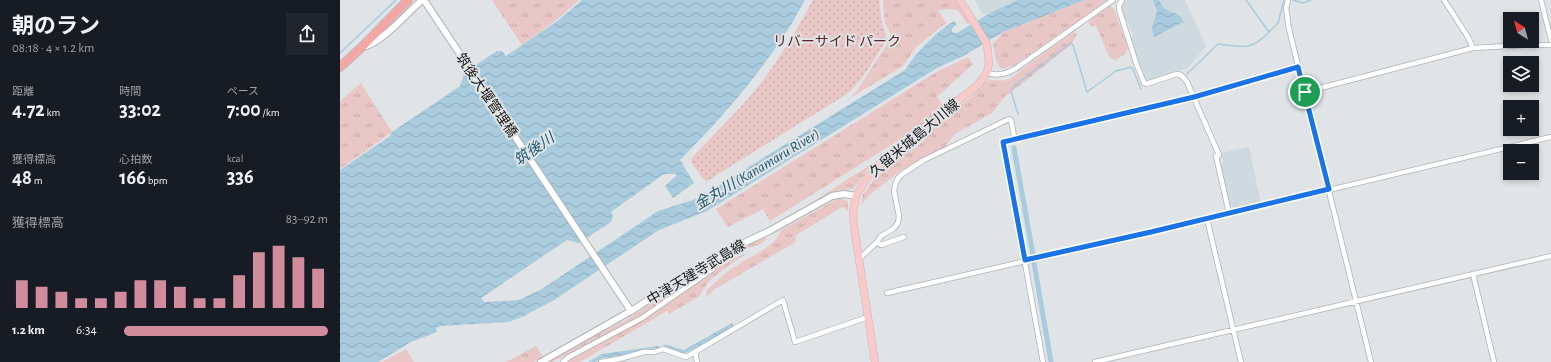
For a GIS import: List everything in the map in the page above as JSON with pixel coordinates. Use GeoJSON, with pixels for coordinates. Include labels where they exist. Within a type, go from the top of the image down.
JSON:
{"type":"FeatureCollection","features":[{"type":"Feature","properties":{"kind":"highway"},"geometry":{"type":"LineString","coordinates":[[340,66],[362,48],[408,0]]}},
{"type":"Feature","properties":{"kind":"main road"},"geometry":{"type":"LineString","coordinates":[[960,0],[987,44],[989,63],[987,73]]}},
{"type":"Feature","properties":{"kind":"main road","name":"久留米城島大川線"},"geometry":{"type":"LineString","coordinates":[[875,362],[854,227],[853,211],[856,196],[867,178],[933,120],[978,85],[987,73]]}},
{"type":"Feature","properties":{"kind":"street"},"geometry":{"type":"LineString","coordinates":[[987,73],[1000,75],[1015,69],[1113,0]]}},
{"type":"Feature","properties":{"kind":"street"},"geometry":{"type":"LineString","coordinates":[[1122,0],[1119,5],[1119,9],[1144,83],[1146,84],[1177,74],[1181,75],[1187,82],[1219,156],[1216,156],[1229,213]]}},
{"type":"Feature","properties":{"kind":"street"},"geometry":{"type":"LineString","coordinates":[[1288,0],[1286,13],[1298,67],[1371,362]]}},
{"type":"Feature","properties":{"kind":"street"},"geometry":{"type":"LineString","coordinates":[[1444,0],[1468,37],[1473,48]]}},
{"type":"Feature","properties":{"kind":"street"},"geometry":{"type":"LineString","coordinates":[[1541,0],[1551,40]]}},
{"type":"Feature","properties":{"kind":"street"},"geometry":{"type":"LineString","coordinates":[[362,48],[382,37],[424,1]]}},
{"type":"Feature","properties":{"kind":"street","name":"筑後大堰管理橋"},"geometry":{"type":"LineString","coordinates":[[424,1],[629,309]]}},
{"type":"Feature","properties":{"kind":"street"},"geometry":{"type":"LineString","coordinates":[[1305,92],[1473,48],[1551,45]]}},
{"type":"Feature","properties":{"kind":"street"},"geometry":{"type":"LineString","coordinates":[[1043,362],[1003,142],[1194,97],[1298,67]]}},
{"type":"Feature","properties":{"kind":"street"},"geometry":{"type":"LineString","coordinates":[[858,260],[877,242],[880,236],[892,229],[898,223],[899,216],[894,191],[898,178],[904,173],[924,160],[1009,119],[1011,120],[1014,136],[1013,139]]}},
{"type":"Feature","properties":{"kind":"street"},"geometry":{"type":"LineString","coordinates":[[887,293],[1551,137]]}},
{"type":"Feature","properties":{"kind":"street","name":"中津天建寺武島線"},"geometry":{"type":"LineString","coordinates":[[541,362],[719,255],[771,230],[832,196],[844,194],[856,196]]}},
{"type":"Feature","properties":{"kind":"street"},"geometry":{"type":"LineString","coordinates":[[1207,219],[1241,362]]}},
{"type":"Feature","properties":{"kind":"street"},"geometry":{"type":"LineString","coordinates":[[877,242],[881,246],[904,237]]}},
{"type":"Feature","properties":{"kind":"street"},"geometry":{"type":"LineString","coordinates":[[1095,362],[1234,331],[1551,256]]}},
{"type":"Feature","properties":{"kind":"street"},"geometry":{"type":"LineString","coordinates":[[563,362],[642,318],[713,269]]}},
{"type":"Feature","properties":{"kind":"street"},"geometry":{"type":"LineString","coordinates":[[1473,274],[1494,362]]}},
{"type":"Feature","properties":{"kind":"street"},"geometry":{"type":"LineString","coordinates":[[601,362],[644,352],[656,352],[663,349],[686,357],[783,300],[795,342],[868,316]]}},
{"type":"Feature","properties":{"kind":"street"},"geometry":{"type":"LineString","coordinates":[[695,352],[698,362]]}},
{"type":"Feature","properties":{"kind":"shaded area"},"geometry":{"type":"Polygon","coordinates":[[[975,0],[1018,0],[990,13],[982,14],[975,0]]]}},
{"type":"Feature","properties":{"kind":"shaded area"},"geometry":{"type":"Polygon","coordinates":[[[1124,0],[1185,0],[1206,46],[1188,68],[1145,82],[1131,41],[1133,34],[1120,7],[1124,0]]]}},
{"type":"Feature","properties":{"kind":"shaded area"},"geometry":{"type":"Polygon","coordinates":[[[1249,147],[1261,203],[1236,209],[1228,203],[1220,166],[1223,161],[1222,153],[1249,147]]]}},
{"type":"Feature","properties":{"kind":"green space"},"geometry":{"type":"Polygon","coordinates":[[[492,0],[579,0],[559,18],[522,45],[492,0]]]}},
{"type":"Feature","properties":{"kind":"green space","name":"リバーサイド パーク"},"geometry":{"type":"Polygon","coordinates":[[[813,0],[879,0],[882,23],[886,35],[885,42],[858,83],[847,94],[707,181],[704,180],[691,162],[692,158],[757,89],[783,52],[813,0]]]}},
{"type":"Feature","properties":{"kind":"green space"},"geometry":{"type":"Polygon","coordinates":[[[883,0],[956,0],[970,21],[967,24],[958,10],[938,10],[946,23],[916,47],[903,66],[850,98],[858,89],[889,41],[890,33],[885,23],[883,0]]]}},
{"type":"Feature","properties":{"kind":"green space"},"geometry":{"type":"Polygon","coordinates":[[[1085,0],[1108,0],[1015,65],[1002,69],[999,66],[996,61],[993,44],[1003,32],[1085,0]]]}},
{"type":"Feature","properties":{"kind":"green space"},"geometry":{"type":"Polygon","coordinates":[[[1110,6],[1114,9],[1128,47],[1126,53],[1116,60],[1110,58],[1096,26],[1091,26],[1088,22],[1110,6]]]}},
{"type":"Feature","properties":{"kind":"green space"},"geometry":{"type":"Polygon","coordinates":[[[1073,32],[1077,34],[1071,45],[1010,94],[1007,94],[992,113],[955,134],[945,147],[902,170],[869,195],[861,206],[863,194],[874,180],[902,155],[917,147],[931,133],[930,129],[935,122],[969,99],[988,80],[1007,80],[1011,78],[1073,32]]]}},
{"type":"Feature","properties":{"kind":"green space"},"geometry":{"type":"Polygon","coordinates":[[[968,57],[973,64],[937,97],[944,106],[915,130],[770,221],[763,209],[728,227],[716,209],[938,71],[968,57]]]}},
{"type":"Feature","properties":{"kind":"green space"},"geometry":{"type":"Polygon","coordinates":[[[361,83],[392,132],[340,169],[340,101],[361,83]]]}},
{"type":"Feature","properties":{"kind":"green space"},"geometry":{"type":"Polygon","coordinates":[[[896,148],[869,169],[853,189],[839,190],[802,209],[896,148]]]}},
{"type":"Feature","properties":{"kind":"green space"},"geometry":{"type":"Polygon","coordinates":[[[837,199],[843,199],[848,202],[848,211],[842,207],[795,236],[796,242],[715,289],[706,297],[707,290],[721,277],[732,268],[768,247],[778,237],[781,230],[837,199]]]}},
{"type":"Feature","properties":{"kind":"green space"},"geometry":{"type":"Polygon","coordinates":[[[766,237],[767,239],[762,243],[738,252],[715,266],[716,262],[729,253],[766,237]]]}},
{"type":"Feature","properties":{"kind":"green space"},"geometry":{"type":"Polygon","coordinates":[[[747,253],[714,277],[703,289],[700,296],[669,314],[667,311],[580,362],[566,362],[644,319],[717,268],[747,253]]]}},
{"type":"Feature","properties":{"kind":"green space"},"geometry":{"type":"Polygon","coordinates":[[[707,267],[708,269],[691,282],[629,324],[574,352],[552,362],[547,362],[624,321],[707,267]]]}},
{"type":"Feature","properties":{"kind":"green space"},"geometry":{"type":"Polygon","coordinates":[[[536,346],[543,357],[534,362],[506,362],[536,346]]]}},
{"type":"Feature","properties":{"kind":"green space"},"geometry":{"type":"Polygon","coordinates":[[[406,349],[414,362],[382,362],[406,349]]]}},
{"type":"Feature","properties":{"kind":"water"},"geometry":{"type":"Polygon","coordinates":[[[582,0],[805,0],[792,24],[772,54],[747,86],[708,131],[680,160],[694,183],[673,198],[665,186],[677,175],[664,174],[611,212],[613,217],[611,222],[579,243],[567,240],[481,298],[484,302],[519,300],[542,289],[658,211],[699,198],[905,70],[927,43],[954,21],[957,24],[952,28],[952,31],[953,33],[957,33],[990,13],[1018,0],[1085,0],[1003,32],[965,55],[937,68],[707,211],[659,230],[554,300],[524,316],[509,322],[441,326],[436,328],[437,332],[411,342],[378,362],[340,362],[340,170],[390,136],[392,132],[460,86],[465,72],[497,51],[502,51],[506,56],[560,19],[582,0]]]}},
{"type":"Feature","properties":{"kind":"water"},"geometry":{"type":"Polygon","coordinates":[[[1153,0],[1159,0],[1165,9],[1179,15],[1184,22],[1154,37],[1152,28],[1157,11],[1153,0]]]}},
{"type":"Feature","properties":{"kind":"water"},"geometry":{"type":"Polygon","coordinates":[[[732,323],[734,327],[684,354],[665,347],[663,344],[684,350],[732,323]]]}},
{"type":"Feature","properties":{"kind":"water"},"geometry":{"type":"Polygon","coordinates":[[[658,346],[659,348],[602,358],[595,362],[588,362],[602,354],[658,346]]]}},
{"type":"Feature","properties":{"kind":"waterway"},"geometry":{"type":"LineString","coordinates":[[340,53],[396,0]]}},
{"type":"Feature","properties":{"kind":"waterway"},"geometry":{"type":"LineString","coordinates":[[1187,74],[1218,44],[1240,47],[1252,45],[1269,32],[1246,0]]}},
{"type":"Feature","properties":{"kind":"waterway"},"geometry":{"type":"LineString","coordinates":[[1269,32],[1278,23],[1284,0]]}},
{"type":"Feature","properties":{"kind":"waterway"},"geometry":{"type":"LineString","coordinates":[[1293,0],[1303,3],[1311,0]]}},
{"type":"Feature","properties":{"kind":"waterway"},"geometry":{"type":"LineString","coordinates":[[1018,114],[1011,91],[1015,85],[1071,43],[1073,45],[1087,92],[1116,71],[1132,67],[1141,89]]}},
{"type":"Feature","properties":{"kind":"waterway"},"geometry":{"type":"LineString","coordinates":[[1014,148],[1033,255]]}},
{"type":"Feature","properties":{"kind":"waterway"},"geometry":{"type":"LineString","coordinates":[[1034,263],[1051,362]]}},
{"type":"Feature","properties":{"kind":"route"},"geometry":{"type":"LineString","coordinates":[[1298,67],[1305,92],[1329,189],[1207,219],[1025,260],[1003,142],[1194,97],[1298,67]]}},
{"type":"Feature","properties":{"kind":"water label","name":"筑後川"},"geometry":{"type":"Point","coordinates":[534,149]}},
{"type":"Feature","properties":{"kind":"water label","name":"金丸川 (Kanamaru River)"},"geometry":{"type":"Point","coordinates":[757,169]}}]}
